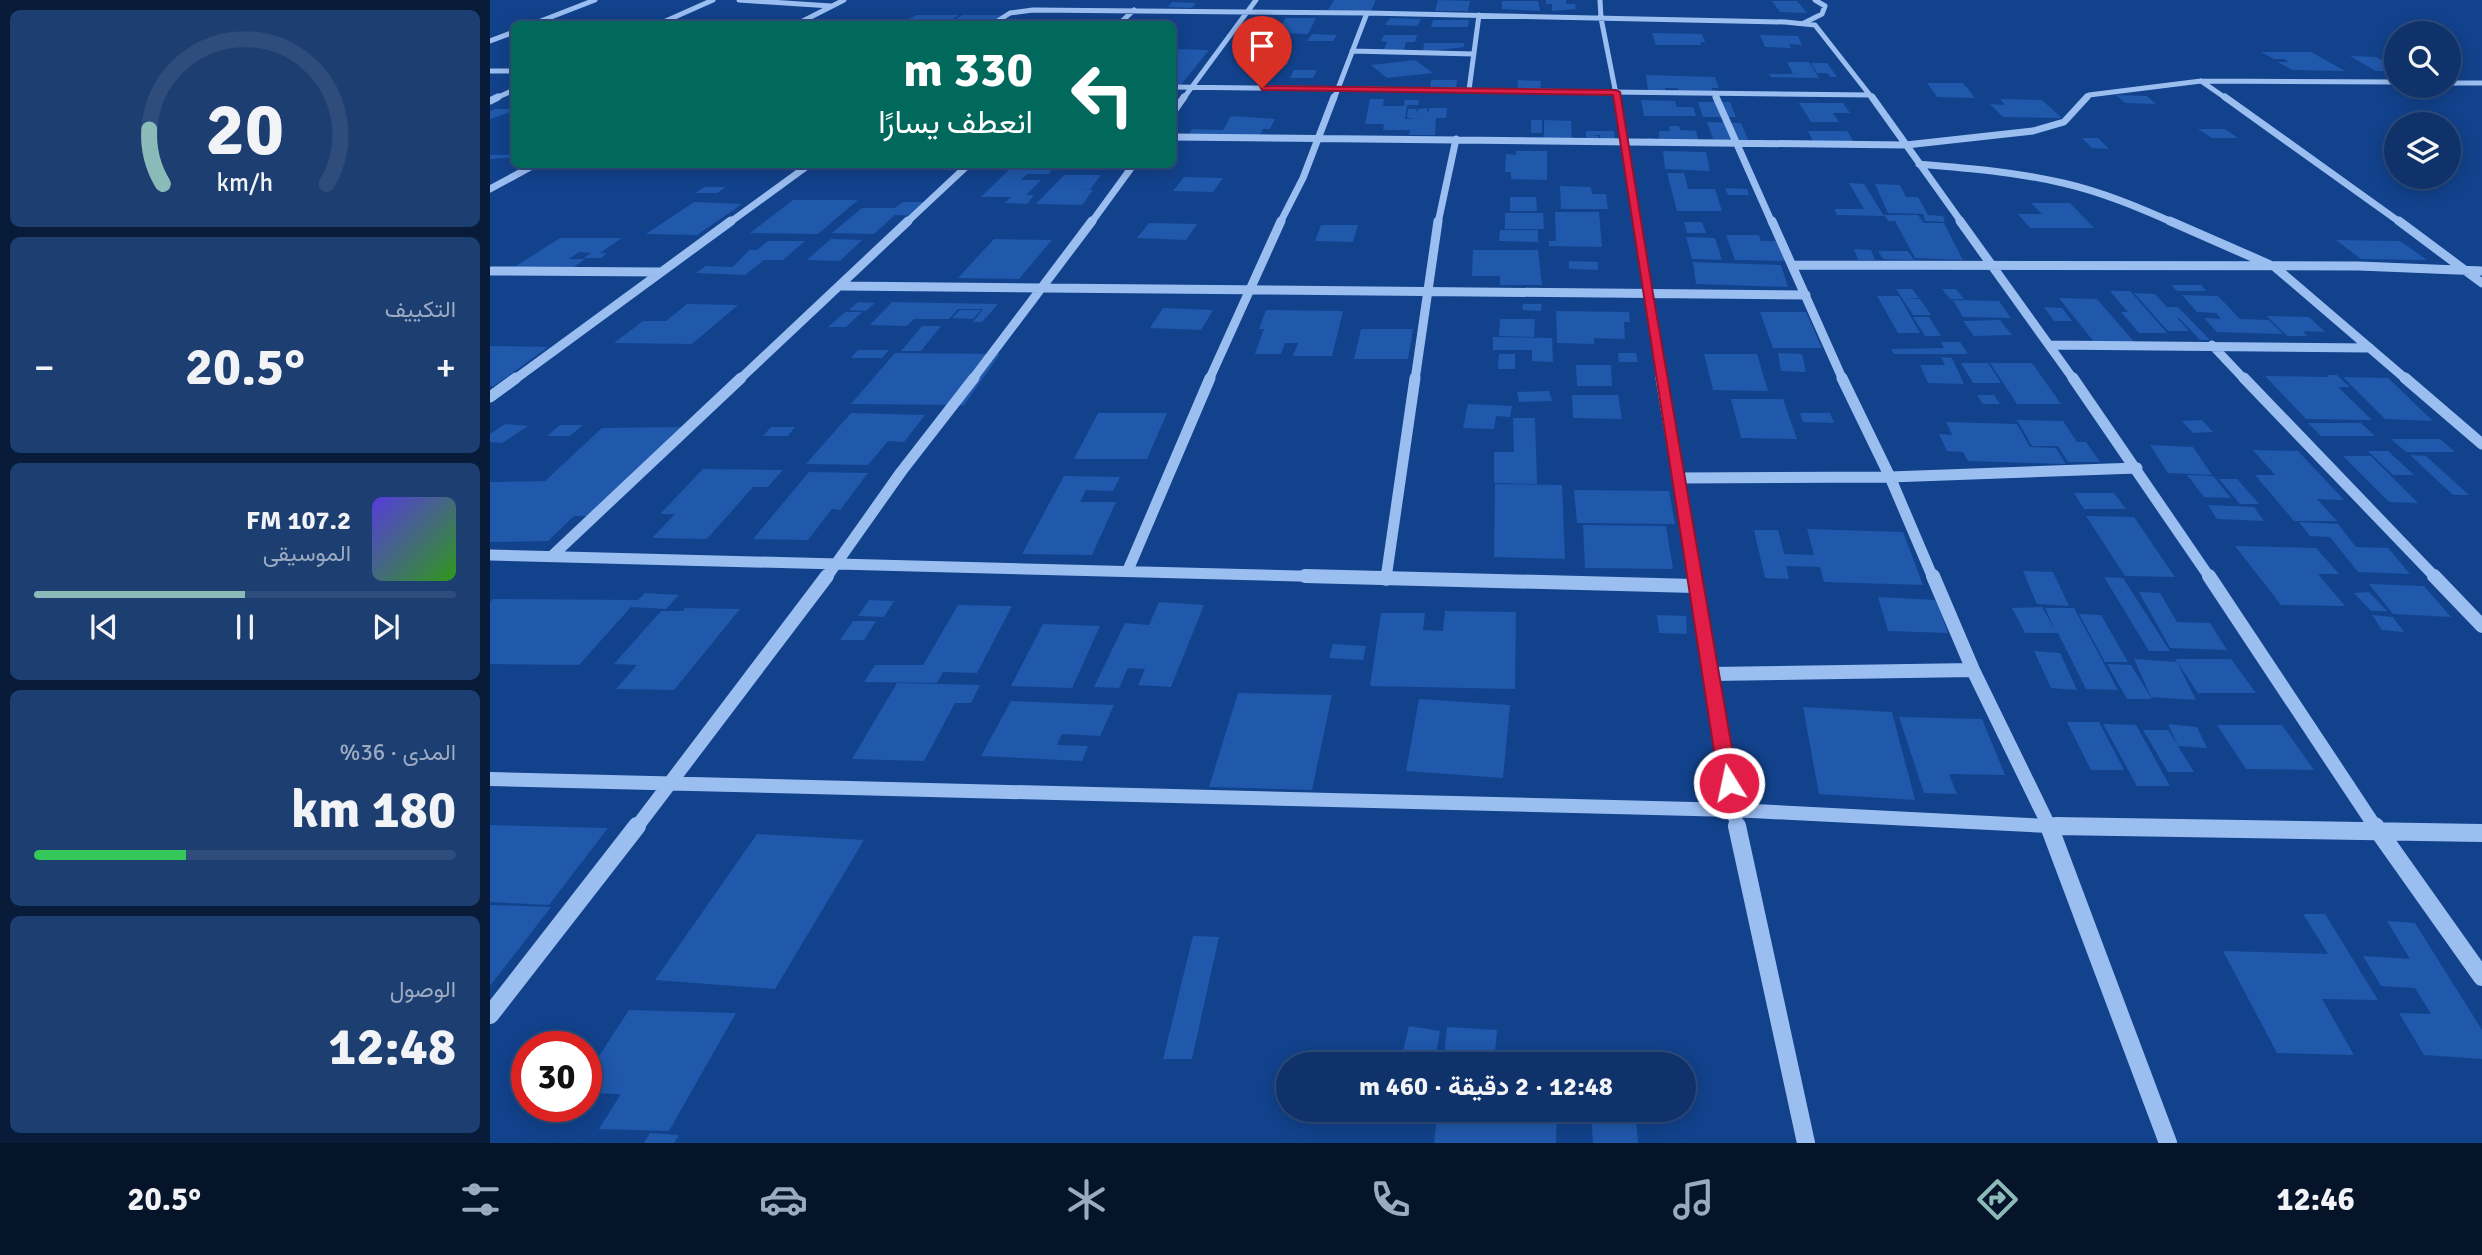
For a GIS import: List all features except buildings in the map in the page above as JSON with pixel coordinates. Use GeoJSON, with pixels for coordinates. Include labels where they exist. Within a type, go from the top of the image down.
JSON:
{"type":"FeatureCollection","features":[{"type":"Feature","properties":{"kind":"street"},"geometry":{"type":"LineString","coordinates":[[541,21],[595,0]]}},
{"type":"Feature","properties":{"kind":"street"},"geometry":{"type":"LineString","coordinates":[[666,21],[713,0]]}},
{"type":"Feature","properties":{"kind":"street"},"geometry":{"type":"LineString","coordinates":[[738,0],[831,6]]}},
{"type":"Feature","properties":{"kind":"street"},"geometry":{"type":"LineString","coordinates":[[803,21],[844,0]]}},
{"type":"Feature","properties":{"kind":"street"},"geometry":{"type":"LineString","coordinates":[[1176,109],[1195,87],[1256,0]]}},
{"type":"Feature","properties":{"kind":"street"},"geometry":{"type":"LineString","coordinates":[[1600,0],[1601,18],[1626,142],[1647,294],[1733,810],[1805,1143]]}},
{"type":"Feature","properties":{"kind":"street"},"geometry":{"type":"LineString","coordinates":[[1804,23],[1822,14],[1825,6],[1815,0]]}},
{"type":"Feature","properties":{"kind":"street"},"geometry":{"type":"LineString","coordinates":[[1122,21],[1134,10]]}},
{"type":"Feature","properties":{"kind":"street"},"geometry":{"type":"LineString","coordinates":[[997,21],[1018,11],[1134,10],[1479,15],[1804,23],[1815,26],[1870,95],[2137,468],[2379,832],[2482,977]]}},
{"type":"Feature","properties":{"kind":"street"},"geometry":{"type":"LineString","coordinates":[[1128,570],[1223,347],[1252,289],[1318,138],[1367,13]]}},
{"type":"Feature","properties":{"kind":"street"},"geometry":{"type":"LineString","coordinates":[[1469,90],[1479,15]]}},
{"type":"Feature","properties":{"kind":"street"},"geometry":{"type":"LineString","coordinates":[[490,41],[511,33]]}},
{"type":"Feature","properties":{"kind":"street"},"geometry":{"type":"LineString","coordinates":[[1352,51],[1474,54]]}},
{"type":"Feature","properties":{"kind":"street"},"geometry":{"type":"LineString","coordinates":[[490,71],[511,71]]}},
{"type":"Feature","properties":{"kind":"street"},"geometry":{"type":"LineString","coordinates":[[1176,137],[1906,145],[2033,131],[2064,122],[2089,95],[2201,81],[2384,82]]}},
{"type":"Feature","properties":{"kind":"street"},"geometry":{"type":"LineString","coordinates":[[2201,81],[2324,166],[2482,283]]}},
{"type":"Feature","properties":{"kind":"street"},"geometry":{"type":"LineString","coordinates":[[2461,83],[2482,83]]}},
{"type":"Feature","properties":{"kind":"street"},"geometry":{"type":"LineString","coordinates":[[1176,87],[1870,95]]}},
{"type":"Feature","properties":{"kind":"street"},"geometry":{"type":"LineString","coordinates":[[490,101],[511,91]]}},
{"type":"Feature","properties":{"kind":"street"},"geometry":{"type":"LineString","coordinates":[[1714,93],[1890,477],[1973,670],[2049,826],[2168,1143]]}},
{"type":"Feature","properties":{"kind":"street"},"geometry":{"type":"LineString","coordinates":[[1386,579],[1441,199],[1456,139]]}},
{"type":"Feature","properties":{"kind":"street"},"geometry":{"type":"LineString","coordinates":[[1919,164],[1995,171],[2064,183],[2126,202],[2275,267],[2482,444]]}},
{"type":"Feature","properties":{"kind":"street"},"geometry":{"type":"LineString","coordinates":[[490,189],[529,168]]}},
{"type":"Feature","properties":{"kind":"street"},"geometry":{"type":"LineString","coordinates":[[490,397],[804,168]]}},
{"type":"Feature","properties":{"kind":"street"},"geometry":{"type":"LineString","coordinates":[[552,556],[965,168]]}},
{"type":"Feature","properties":{"kind":"street"},"geometry":{"type":"LineString","coordinates":[[490,1015],[671,783],[836,564],[901,472],[1043,288],[1131,168]]}},
{"type":"Feature","properties":{"kind":"street"},"geometry":{"type":"LineString","coordinates":[[490,180],[507,180]]}},
{"type":"Feature","properties":{"kind":"street"},"geometry":{"type":"LineString","coordinates":[[1793,265],[2359,266],[2482,271]]}},
{"type":"Feature","properties":{"kind":"street"},"geometry":{"type":"LineString","coordinates":[[490,271],[660,272]]}},
{"type":"Feature","properties":{"kind":"street"},"geometry":{"type":"LineString","coordinates":[[841,286],[1806,295]]}},
{"type":"Feature","properties":{"kind":"street"},"geometry":{"type":"LineString","coordinates":[[2049,345],[2370,348]]}},
{"type":"Feature","properties":{"kind":"street"},"geometry":{"type":"LineString","coordinates":[[2212,345],[2482,626]]}},
{"type":"Feature","properties":{"kind":"street"},"geometry":{"type":"LineString","coordinates":[[1677,478],[1890,477],[2137,468]]}},
{"type":"Feature","properties":{"kind":"street"},"geometry":{"type":"LineString","coordinates":[[490,555],[1695,586]]}},
{"type":"Feature","properties":{"kind":"street"},"geometry":{"type":"LineString","coordinates":[[1710,674],[1973,670]]}},
{"type":"Feature","properties":{"kind":"street"},"geometry":{"type":"LineString","coordinates":[[490,779],[1733,810],[2049,826],[2482,833]]}},
{"type":"Feature","properties":{"kind":"route"},"geometry":{"type":"LineString","coordinates":[[1262,88],[1616,92],[1729,783]]}}]}
